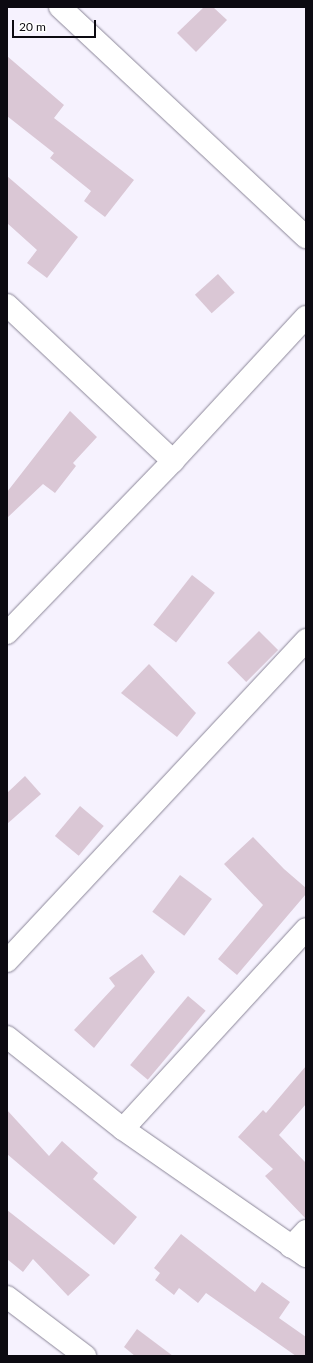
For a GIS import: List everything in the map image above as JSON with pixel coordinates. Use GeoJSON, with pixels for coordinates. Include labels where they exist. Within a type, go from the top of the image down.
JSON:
{"type":"FeatureCollection","features":[{"type":"Feature","properties":{"kind":"street"},"geometry":{"type":"LineString","coordinates":[[60,7],[306,237]]}},
{"type":"Feature","properties":{"kind":"street"},"geometry":{"type":"LineString","coordinates":[[7,305],[173,461]]}},
{"type":"Feature","properties":{"kind":"street"},"geometry":{"type":"LineString","coordinates":[[8,630],[173,461],[306,317]]}},
{"type":"Feature","properties":{"kind":"street"},"geometry":{"type":"LineString","coordinates":[[7,961],[306,640]]}},
{"type":"Feature","properties":{"kind":"street"},"geometry":{"type":"LineString","coordinates":[[123,1129],[306,929]]}},
{"type":"Feature","properties":{"kind":"street"},"geometry":{"type":"LineString","coordinates":[[7,1037],[123,1129],[298,1252],[306,1230]]}},
{"type":"Feature","properties":{"kind":"street"},"geometry":{"type":"LineString","coordinates":[[7,1297],[85,1356]]}},
{"type":"Feature","properties":{"kind":"building"},"geometry":{"type":"Polygon","coordinates":[[[204,7],[213,7],[227,20],[196,52],[177,33],[204,7]]]}},
{"type":"Feature","properties":{"kind":"building"},"geometry":{"type":"Polygon","coordinates":[[[7,56],[64,105],[54,118],[134,180],[105,217],[84,201],[91,191],[50,158],[54,153],[7,116],[7,56]]]}},
{"type":"Feature","properties":{"kind":"building"},"geometry":{"type":"Polygon","coordinates":[[[7,176],[78,237],[47,278],[27,263],[37,250],[7,223],[7,176]]]}},
{"type":"Feature","properties":{"kind":"building"},"geometry":{"type":"Polygon","coordinates":[[[218,274],[235,293],[212,313],[195,295],[218,274]]]}},
{"type":"Feature","properties":{"kind":"building"},"geometry":{"type":"Polygon","coordinates":[[[70,411],[97,437],[73,463],[76,466],[55,493],[43,484],[7,518],[7,492],[70,411]]]}},
{"type":"Feature","properties":{"kind":"building"},"geometry":{"type":"Polygon","coordinates":[[[192,575],[215,593],[176,642],[153,625],[192,575]]]}},
{"type":"Feature","properties":{"kind":"building"},"geometry":{"type":"Polygon","coordinates":[[[259,631],[278,650],[246,682],[227,663],[259,631]]]}},
{"type":"Feature","properties":{"kind":"building"},"geometry":{"type":"Polygon","coordinates":[[[149,664],[196,713],[177,737],[121,693],[149,664]]]}},
{"type":"Feature","properties":{"kind":"building"},"geometry":{"type":"Polygon","coordinates":[[[25,776],[41,794],[7,824],[7,793],[25,776]]]}},
{"type":"Feature","properties":{"kind":"building"},"geometry":{"type":"Polygon","coordinates":[[[80,806],[104,826],[79,856],[55,836],[80,806]]]}},
{"type":"Feature","properties":{"kind":"building"},"geometry":{"type":"Polygon","coordinates":[[[253,837],[284,869],[306,888],[306,894],[237,975],[218,959],[263,905],[224,864],[253,837]]]}},
{"type":"Feature","properties":{"kind":"building"},"geometry":{"type":"Polygon","coordinates":[[[180,875],[212,899],[184,936],[152,912],[180,875]]]}},
{"type":"Feature","properties":{"kind":"building"},"geometry":{"type":"Polygon","coordinates":[[[142,954],[155,972],[94,1048],[74,1030],[115,986],[109,978],[142,954]]]}},
{"type":"Feature","properties":{"kind":"building"},"geometry":{"type":"Polygon","coordinates":[[[188,996],[206,1011],[148,1080],[130,1065],[188,996]]]}},
{"type":"Feature","properties":{"kind":"building"},"geometry":{"type":"Polygon","coordinates":[[[306,1066],[306,1104],[279,1135],[306,1163],[306,1219],[265,1176],[273,1169],[238,1137],[263,1110],[266,1113],[306,1066]]]}},
{"type":"Feature","properties":{"kind":"building"},"geometry":{"type":"Polygon","coordinates":[[[7,1110],[49,1156],[62,1141],[98,1173],[93,1179],[137,1217],[114,1245],[7,1154],[7,1110]]]}},
{"type":"Feature","properties":{"kind":"building"},"geometry":{"type":"Polygon","coordinates":[[[7,1210],[90,1275],[68,1296],[33,1259],[23,1272],[7,1259],[7,1210]]]}},
{"type":"Feature","properties":{"kind":"building"},"geometry":{"type":"Polygon","coordinates":[[[181,1234],[255,1292],[262,1282],[290,1302],[279,1318],[306,1337],[306,1356],[296,1356],[206,1293],[198,1303],[179,1288],[174,1295],[155,1280],[160,1273],[154,1268],[181,1234]]]}},
{"type":"Feature","properties":{"kind":"building"},"geometry":{"type":"Polygon","coordinates":[[[137,1329],[173,1356],[135,1356],[124,1347],[137,1329]]]}}]}
